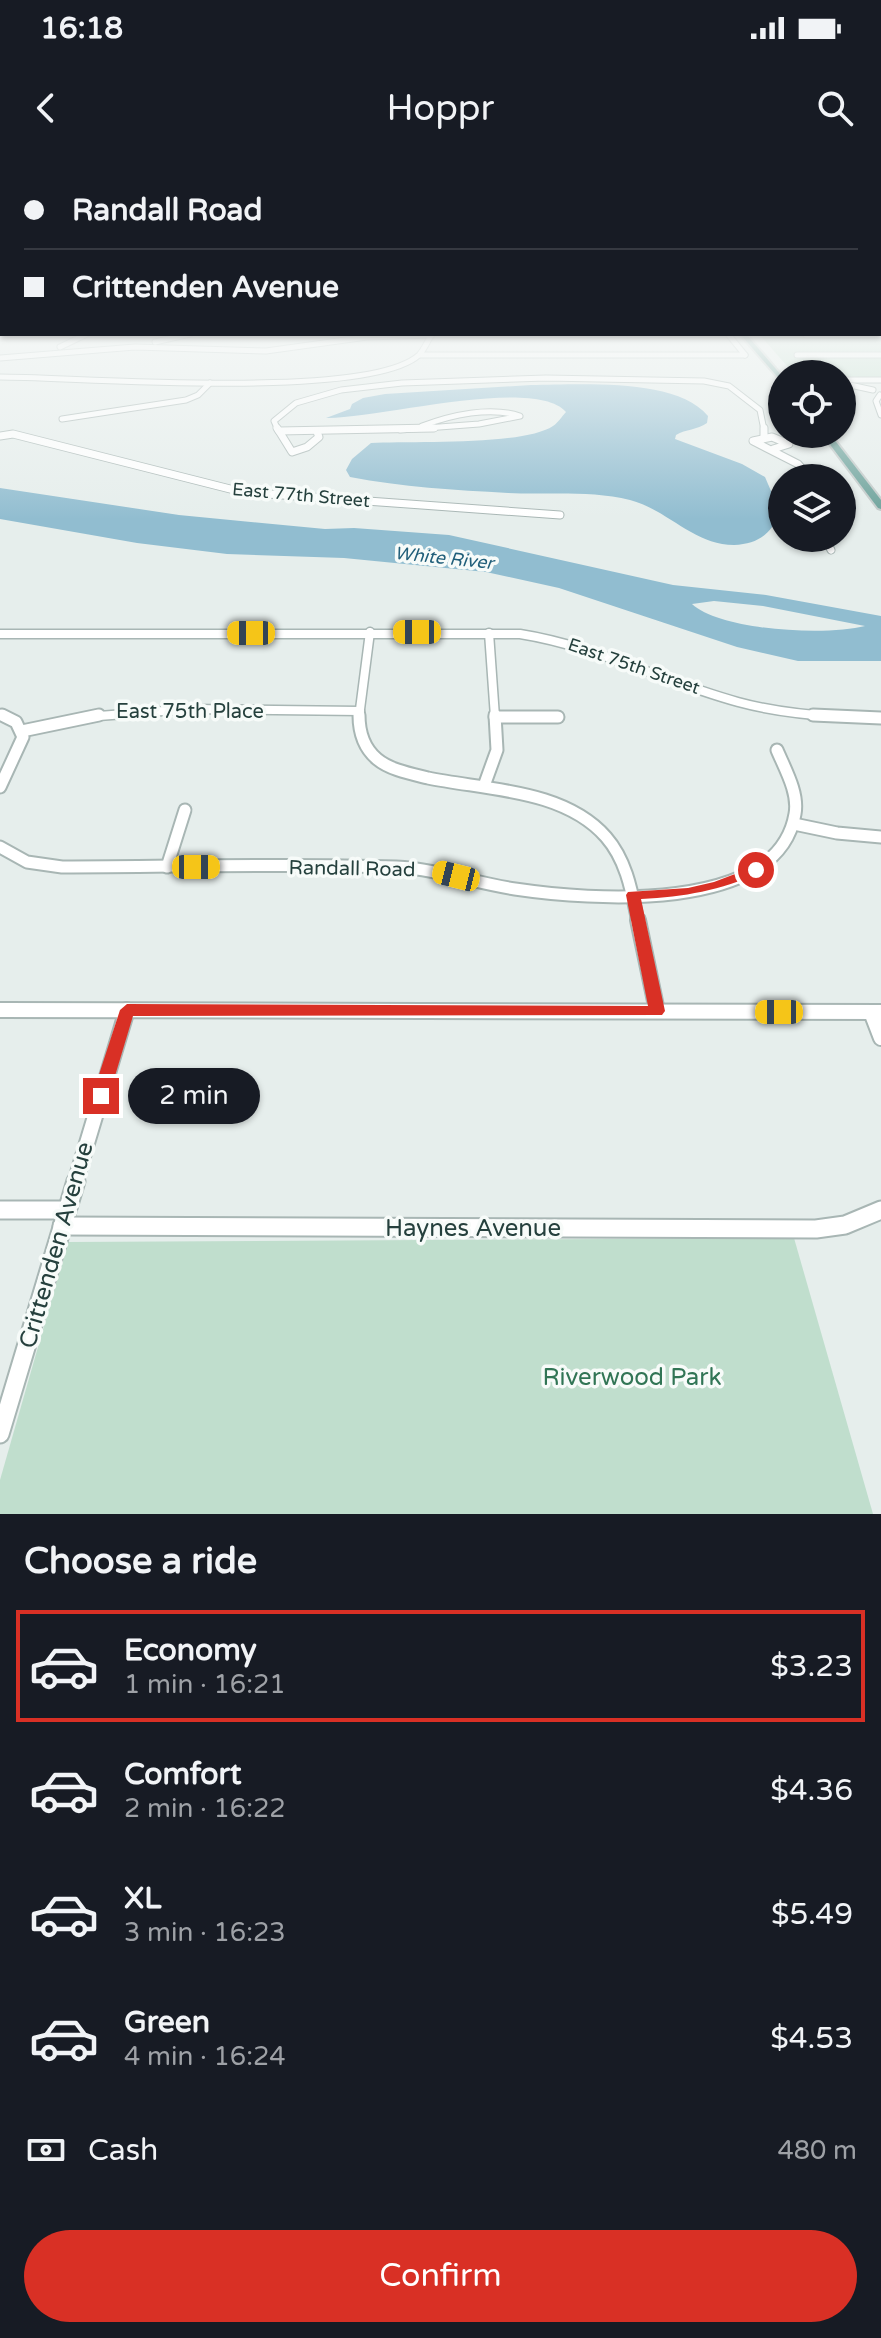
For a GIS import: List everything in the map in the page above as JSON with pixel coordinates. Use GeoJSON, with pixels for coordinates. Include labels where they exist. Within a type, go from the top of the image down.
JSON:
{"type":"FeatureCollection","features":[{"type":"Feature","properties":{"kind":"main road"},"geometry":{"type":"LineString","coordinates":[[837,448],[881,506]]}},
{"type":"Feature","properties":{"kind":"main road"},"geometry":{"type":"LineString","coordinates":[[845,448],[881,494]]}},
{"type":"Feature","properties":{"kind":"street"},"geometry":{"type":"LineString","coordinates":[[62,419],[184,401],[201,392]]}},
{"type":"Feature","properties":{"kind":"street"},"geometry":{"type":"LineString","coordinates":[[288,392],[303,400]]}},
{"type":"Feature","properties":{"kind":"street"},"geometry":{"type":"LineString","coordinates":[[317,432],[319,437],[315,441],[300,451],[292,452],[274,421],[277,414],[303,400],[327,392]]}},
{"type":"Feature","properties":{"kind":"street"},"geometry":{"type":"LineString","coordinates":[[737,392],[762,412],[764,437]]}},
{"type":"Feature","properties":{"kind":"street"},"geometry":{"type":"LineString","coordinates":[[880,395],[876,404],[881,415]]}},
{"type":"Feature","properties":{"kind":"street"},"geometry":{"type":"LineString","coordinates":[[279,431],[422,426],[459,428],[520,416],[510,412],[480,414],[422,426]]}},
{"type":"Feature","properties":{"kind":"street","name":"East 77th Street"},"geometry":{"type":"LineString","coordinates":[[0,436],[13,434],[242,492],[560,515]]}},
{"type":"Feature","properties":{"kind":"street"},"geometry":{"type":"LineString","coordinates":[[773,449],[787,447],[789,443],[780,438],[764,437],[755,439],[753,443],[773,449],[798,464]]}},
{"type":"Feature","properties":{"kind":"street"},"geometry":{"type":"LineString","coordinates":[[370,632],[358,726],[362,741],[384,763],[418,778],[484,786],[546,800],[586,821],[608,840],[620,856],[633,895],[657,1011]]}},
{"type":"Feature","properties":{"kind":"street","name":"East 75th Street"},"geometry":{"type":"LineString","coordinates":[[0,634],[370,632],[532,636],[572,643],[710,694],[758,707],[811,716],[881,718]]}},
{"type":"Feature","properties":{"kind":"street"},"geometry":{"type":"LineString","coordinates":[[484,786],[497,750],[489,633]]}},
{"type":"Feature","properties":{"kind":"street","name":"East 75th Place"},"geometry":{"type":"LineString","coordinates":[[22,731],[73,717],[116,711],[360,711]]}},
{"type":"Feature","properties":{"kind":"street"},"geometry":{"type":"LineString","coordinates":[[0,714],[16,722],[22,731],[22,743],[0,787]]}},
{"type":"Feature","properties":{"kind":"street"},"geometry":{"type":"LineString","coordinates":[[495,717],[558,717]]}},
{"type":"Feature","properties":{"kind":"street"},"geometry":{"type":"LineString","coordinates":[[777,750],[794,798],[794,824],[837,833],[881,837]]}},
{"type":"Feature","properties":{"kind":"street"},"geometry":{"type":"LineString","coordinates":[[167,867],[185,810]]}},
{"type":"Feature","properties":{"kind":"street","name":"Randall Road"},"geometry":{"type":"LineString","coordinates":[[0,847],[10,855],[41,865],[398,867],[432,870],[539,892],[633,895],[688,892],[740,878],[784,846],[794,824]]}},
{"type":"Feature","properties":{"kind":"street"},"geometry":{"type":"LineString","coordinates":[[0,1010],[876,1012],[881,1038]]}},
{"type":"Feature","properties":{"kind":"street","name":"Crittenden Avenue"},"geometry":{"type":"LineString","coordinates":[[0,1434],[127,1010]]}},
{"type":"Feature","properties":{"kind":"street","name":"Haynes Avenue"},"geometry":{"type":"LineString","coordinates":[[0,1210],[64,1218],[816,1229],[845,1225],[881,1210]]}},
{"type":"Feature","properties":{"kind":"green space","name":"Riverwood Park"},"geometry":{"type":"Polygon","coordinates":[[[794,1238],[873,1514],[0,1514],[0,1480],[68,1242],[794,1238]]]}},
{"type":"Feature","properties":{"kind":"water"},"geometry":{"type":"Polygon","coordinates":[[[414,392],[662,392],[673,395],[693,403],[708,416],[707,423],[676,435],[675,439],[742,464],[765,477],[768,484],[768,532],[757,540],[734,545],[706,539],[644,505],[615,497],[448,489],[350,477],[346,470],[352,459],[371,443],[518,437],[555,425],[566,412],[549,402],[490,398],[326,418],[350,409],[352,404],[363,398],[414,392]]]}},
{"type":"Feature","properties":{"kind":"water","name":"White River"},"geometry":{"type":"Polygon","coordinates":[[[0,488],[179,515],[325,529],[354,528],[449,535],[673,585],[766,595],[881,616],[881,661],[798,661],[737,647],[559,588],[486,572],[344,558],[227,554],[137,543],[0,519],[0,488]],[[714,601],[692,604],[726,620],[775,629],[826,631],[865,626],[763,606],[714,601]]]}},
{"type":"Feature","properties":{"kind":"route"},"geometry":{"type":"LineString","coordinates":[[101,1096],[127,1010],[657,1011],[633,895],[688,892],[718,886],[756,870]]}}]}
